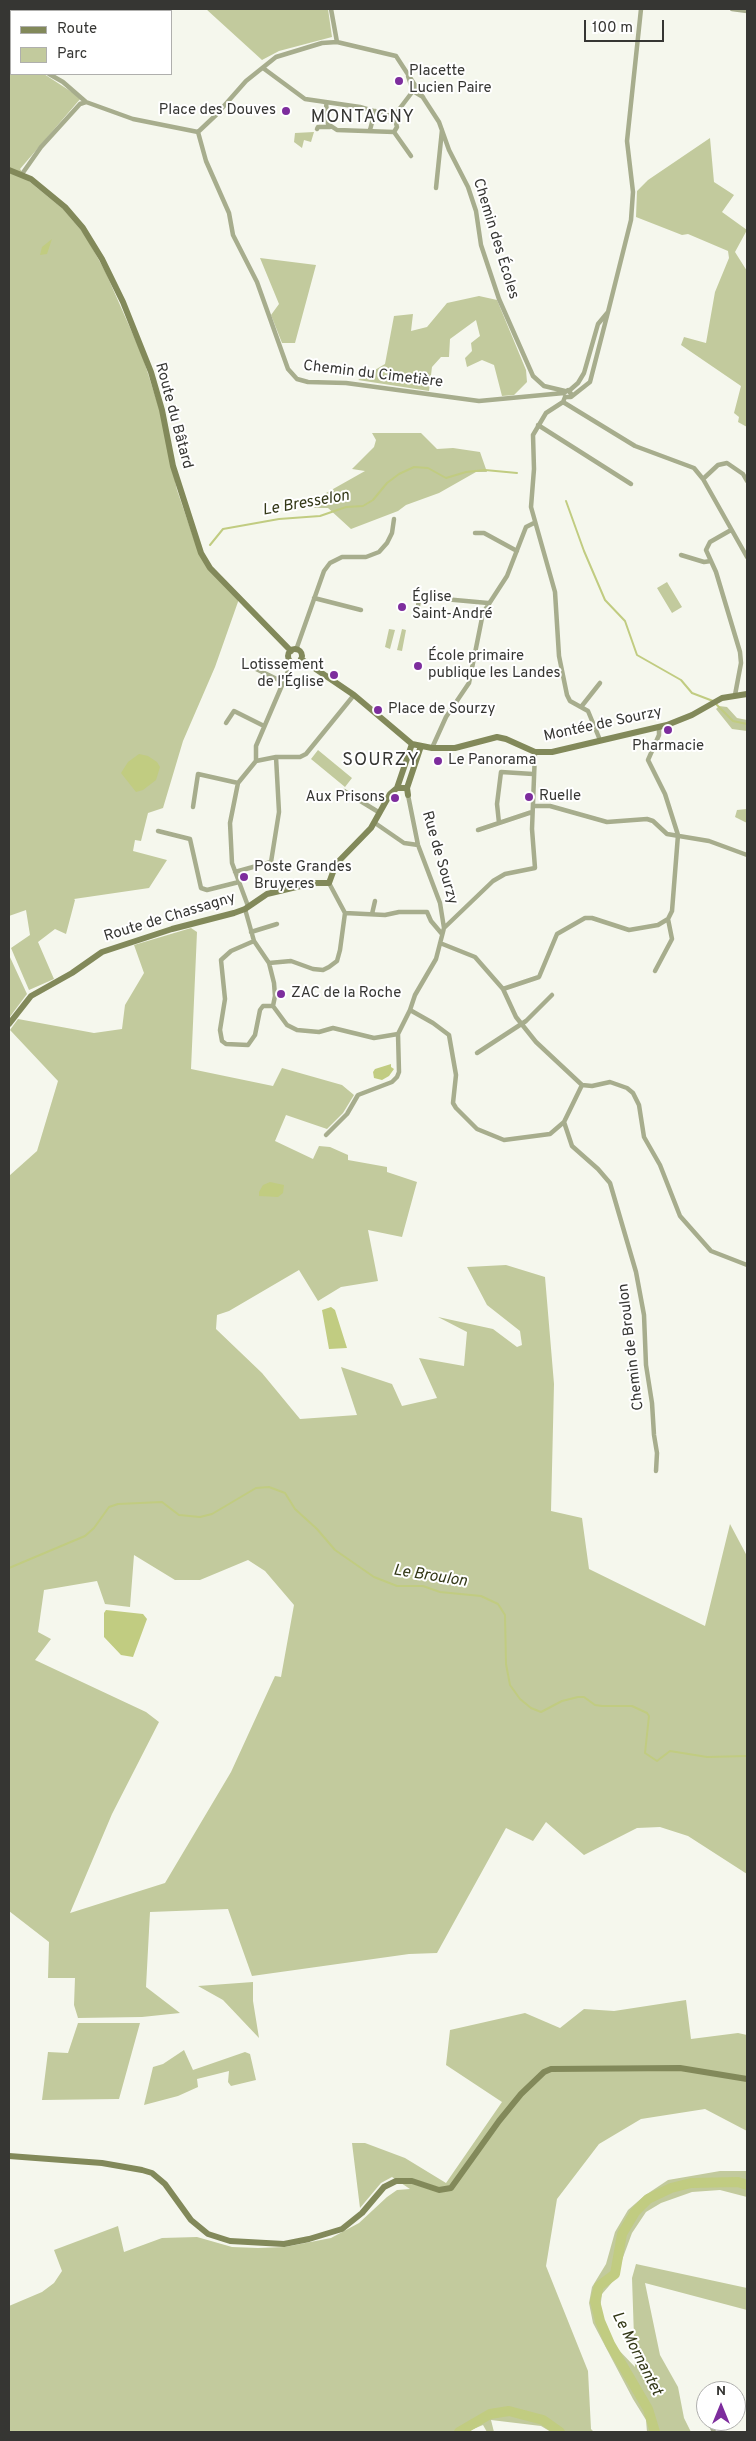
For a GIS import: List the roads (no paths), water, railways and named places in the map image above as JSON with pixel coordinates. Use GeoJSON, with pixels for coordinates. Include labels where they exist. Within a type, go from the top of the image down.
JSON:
{"type":"FeatureCollection","features":[{"type":"Feature","properties":{"kind":"street"},"geometry":{"type":"LineString","coordinates":[[51,75],[63,82],[86,102],[133,119],[198,132],[216,116],[246,81],[276,57],[322,43],[337,42],[331,9]]}},
{"type":"Feature","properties":{"kind":"street"},"geometry":{"type":"LineString","coordinates":[[567,395],[585,388],[594,374],[631,220],[633,192],[626,141],[641,9]]}},
{"type":"Feature","properties":{"kind":"street"},"geometry":{"type":"LineString","coordinates":[[732,9],[747,11]]}},
{"type":"Feature","properties":{"kind":"street","name":"Chemin des Écoles"},"geometry":{"type":"LineString","coordinates":[[337,42],[396,56],[424,98],[442,130],[449,150],[468,187],[476,211],[481,246],[499,299],[533,376],[544,386],[567,395],[635,446],[694,468],[703,479]]}},
{"type":"Feature","properties":{"kind":"street"},"geometry":{"type":"LineString","coordinates":[[263,68],[299,96],[394,116]]}},
{"type":"Feature","properties":{"kind":"street"},"geometry":{"type":"LineString","coordinates":[[408,74],[413,91],[424,98]]}},
{"type":"Feature","properties":{"kind":"street"},"geometry":{"type":"LineString","coordinates":[[394,116],[413,91]]}},
{"type":"Feature","properties":{"kind":"street"},"geometry":{"type":"LineString","coordinates":[[22,174],[41,146],[80,104],[86,102]]}},
{"type":"Feature","properties":{"kind":"street"},"geometry":{"type":"LineString","coordinates":[[323,102],[330,127]]}},
{"type":"Feature","properties":{"kind":"street"},"geometry":{"type":"LineString","coordinates":[[370,130],[375,111]]}},
{"type":"Feature","properties":{"kind":"street"},"geometry":{"type":"LineString","coordinates":[[394,116],[397,127],[394,132]]}},
{"type":"Feature","properties":{"kind":"street"},"geometry":{"type":"LineString","coordinates":[[317,129],[330,127],[337,130],[394,132],[411,156]]}},
{"type":"Feature","properties":{"kind":"street"},"geometry":{"type":"LineString","coordinates":[[436,188],[442,130]]}},
{"type":"Feature","properties":{"kind":"street","name":"Chemin du Cimetière"},"geometry":{"type":"LineString","coordinates":[[198,132],[206,161],[229,213],[233,235],[250,265],[288,369],[297,379],[308,382],[346,383],[479,400],[567,395]]}},
{"type":"Feature","properties":{"kind":"street","name":"Route du Bâtard"},"geometry":{"type":"LineString","coordinates":[[9,170],[22,174],[65,207],[83,228],[102,259],[123,302],[151,372],[162,410],[173,466],[201,553],[210,568],[293,651]]}},
{"type":"Feature","properties":{"kind":"street"},"geometry":{"type":"LineString","coordinates":[[600,740],[592,716],[582,707],[570,701],[566,695],[559,656],[555,592],[531,507],[534,469],[532,440],[538,425],[546,413],[567,395],[584,373],[598,324],[608,312]]}},
{"type":"Feature","properties":{"kind":"street"},"geometry":{"type":"LineString","coordinates":[[538,425],[631,484]]}},
{"type":"Feature","properties":{"kind":"street"},"geometry":{"type":"LineString","coordinates":[[747,481],[743,474],[726,463],[718,465],[703,479],[747,558]]}},
{"type":"Feature","properties":{"kind":"street"},"geometry":{"type":"LineString","coordinates":[[292,662],[288,657],[293,651],[324,571],[330,563],[342,558],[366,557],[379,552],[387,543],[392,533],[394,518]]}},
{"type":"Feature","properties":{"kind":"street"},"geometry":{"type":"LineString","coordinates":[[293,651],[300,652],[301,659],[354,695],[412,744],[432,748],[446,717],[469,683],[477,636],[488,603],[507,576],[526,527],[534,523]]}},
{"type":"Feature","properties":{"kind":"street"},"geometry":{"type":"LineString","coordinates":[[731,530],[708,544],[706,550],[716,572],[741,657],[735,695]]}},
{"type":"Feature","properties":{"kind":"street"},"geometry":{"type":"LineString","coordinates":[[475,533],[484,533],[517,551]]}},
{"type":"Feature","properties":{"kind":"street"},"geometry":{"type":"LineString","coordinates":[[681,555],[700,562],[711,561]]}},
{"type":"Feature","properties":{"kind":"street"},"geometry":{"type":"LineString","coordinates":[[417,612],[419,600],[422,597],[488,603]]}},
{"type":"Feature","properties":{"kind":"street"},"geometry":{"type":"LineString","coordinates":[[314,598],[361,610]]}},
{"type":"Feature","properties":{"kind":"street"},"geometry":{"type":"LineString","coordinates":[[741,657],[747,656]]}},
{"type":"Feature","properties":{"kind":"street"},"geometry":{"type":"LineString","coordinates":[[292,662],[298,662],[301,659]]}},
{"type":"Feature","properties":{"kind":"street"},"geometry":{"type":"LineString","coordinates":[[292,662],[256,746],[256,761],[238,783],[230,823],[230,851],[251,932],[254,941],[269,963],[274,983],[275,996],[273,1006],[282,1020],[298,1030],[319,1032],[333,1028],[374,1038],[398,1034]]}},
{"type":"Feature","properties":{"kind":"street"},"geometry":{"type":"LineString","coordinates":[[252,667],[283,682]]}},
{"type":"Feature","properties":{"kind":"street"},"geometry":{"type":"LineString","coordinates":[[582,707],[600,683]]}},
{"type":"Feature","properties":{"kind":"street","name":"Montée de Sourzy"},"geometry":{"type":"LineString","coordinates":[[432,748],[455,748],[497,737],[535,752],[552,752],[659,728],[692,715],[718,700],[747,694]]}},
{"type":"Feature","properties":{"kind":"street"},"geometry":{"type":"LineString","coordinates":[[256,761],[276,757],[300,757],[306,754],[354,695]]}},
{"type":"Feature","properties":{"kind":"street"},"geometry":{"type":"LineString","coordinates":[[226,723],[234,711],[264,726]]}},
{"type":"Feature","properties":{"kind":"street"},"geometry":{"type":"LineString","coordinates":[[503,989],[538,977],[557,934],[562,929],[585,918],[592,918],[629,930],[658,925],[668,919],[672,911],[678,835],[665,794],[648,760],[659,735],[659,728]]}},
{"type":"Feature","properties":{"kind":"street"},"geometry":{"type":"LineString","coordinates":[[269,963],[291,961],[313,969],[323,970],[337,961],[345,913],[329,882],[336,864],[375,822],[390,794],[397,788],[412,744]]}},
{"type":"Feature","properties":{"kind":"street"},"geometry":{"type":"LineString","coordinates":[[408,795],[407,788],[421,746]]}},
{"type":"Feature","properties":{"kind":"street"},"geometry":{"type":"LineString","coordinates":[[326,1135],[347,1114],[358,1095],[392,1082],[396,1078],[399,1072],[398,1034],[415,995],[436,959],[444,928],[493,881],[505,874],[535,868],[532,812],[535,752]]}},
{"type":"Feature","properties":{"kind":"street"},"geometry":{"type":"LineString","coordinates":[[235,872],[271,862],[279,812],[276,757]]}},
{"type":"Feature","properties":{"kind":"street"},"geometry":{"type":"LineString","coordinates":[[499,823],[497,804],[501,772],[533,774]]}},
{"type":"Feature","properties":{"kind":"street"},"geometry":{"type":"LineString","coordinates":[[192,807],[198,774],[238,783]]}},
{"type":"Feature","properties":{"kind":"street"},"geometry":{"type":"LineString","coordinates":[[397,788],[407,788]]}},
{"type":"Feature","properties":{"kind":"street"},"geometry":{"type":"LineString","coordinates":[[344,791],[380,812]]}},
{"type":"Feature","properties":{"kind":"street","name":"Rue de Sourzy"},"geometry":{"type":"LineString","coordinates":[[408,795],[418,845],[440,903],[444,928]]}},
{"type":"Feature","properties":{"kind":"street"},"geometry":{"type":"LineString","coordinates":[[533,806],[550,806],[607,822],[647,819],[653,821],[667,834],[709,841],[747,855]]}},
{"type":"Feature","properties":{"kind":"street"},"geometry":{"type":"LineString","coordinates":[[478,830],[532,812]]}},
{"type":"Feature","properties":{"kind":"street"},"geometry":{"type":"LineString","coordinates":[[375,822],[404,844],[418,845]]}},
{"type":"Feature","properties":{"kind":"street"},"geometry":{"type":"LineString","coordinates":[[158,831],[190,839],[201,888],[207,890],[239,882]]}},
{"type":"Feature","properties":{"kind":"street","name":"Route de Chassagny"},"geometry":{"type":"LineString","coordinates":[[9,1024],[31,996],[72,973],[102,952],[246,908],[267,894],[313,883],[329,882]]}},
{"type":"Feature","properties":{"kind":"street"},"geometry":{"type":"LineString","coordinates":[[372,914],[375,901]]}},
{"type":"Feature","properties":{"kind":"street"},"geometry":{"type":"LineString","coordinates":[[345,913],[385,915],[399,912],[427,912],[431,921],[442,934]]}},
{"type":"Feature","properties":{"kind":"street"},"geometry":{"type":"LineString","coordinates":[[655,971],[672,939],[668,919]]}},
{"type":"Feature","properties":{"kind":"street"},"geometry":{"type":"LineString","coordinates":[[251,932],[276,924]]}},
{"type":"Feature","properties":{"kind":"street"},"geometry":{"type":"LineString","coordinates":[[254,941],[231,951],[221,960],[225,999],[220,1030],[222,1041],[226,1044],[248,1045],[254,1035],[260,1010],[263,1006],[273,1006]]}},
{"type":"Feature","properties":{"kind":"street"},"geometry":{"type":"LineString","coordinates":[[440,943],[476,957],[503,989],[521,1024],[550,1057],[582,1085],[592,1086],[610,1082],[627,1088],[633,1093],[639,1105],[644,1137],[660,1164],[680,1216],[712,1251],[747,1264]]}},
{"type":"Feature","properties":{"kind":"street"},"geometry":{"type":"LineString","coordinates":[[477,1053],[521,1024],[552,994]]}},
{"type":"Feature","properties":{"kind":"street"},"geometry":{"type":"LineString","coordinates":[[410,1010],[433,1023],[449,1036],[456,1076],[453,1103],[477,1130],[504,1140],[550,1134],[564,1122],[582,1085]]}},
{"type":"Feature","properties":{"kind":"street","name":"Chemin de Broulon"},"geometry":{"type":"LineString","coordinates":[[564,1122],[572,1146],[598,1169],[610,1183],[636,1272],[644,1315],[646,1365],[657,1453],[656,1471]]}},
{"type":"Feature","properties":{"kind":"street"},"geometry":{"type":"LineString","coordinates":[[9,2156],[93,2162],[152,2173],[165,2184],[191,2220],[208,2234],[230,2241],[284,2244],[342,2229],[362,2213],[384,2187],[396,2181],[412,2181],[439,2190],[451,2188],[511,2106],[530,2084],[551,2069],[680,2068],[747,2079]]}},
{"type":"Feature","properties":{"kind":"waterway","name":"Le Bresselon"},"geometry":{"type":"LineString","coordinates":[[210,545],[223,529],[279,519],[320,516],[346,507],[363,506],[373,500],[387,483],[399,474],[414,467],[428,468],[446,478],[466,472],[485,470],[517,473]]}},
{"type":"Feature","properties":{"kind":"waterway","name":"Le Bresselon"},"geometry":{"type":"LineString","coordinates":[[566,501],[584,551],[605,600],[625,621],[637,655],[681,680],[692,693],[713,701]]}},
{"type":"Feature","properties":{"kind":"waterway","name":"Le Bresselon"},"geometry":{"type":"LineString","coordinates":[[716,704],[733,721],[747,724]]}},
{"type":"Feature","properties":{"kind":"waterway","name":"Le Broulon"},"geometry":{"type":"LineString","coordinates":[[9,1568],[85,1536],[94,1528],[109,1507],[118,1504],[162,1502],[179,1515],[200,1517],[212,1514],[256,1488],[269,1487],[285,1493],[295,1509],[317,1529],[335,1550],[374,1577],[397,1586],[423,1586],[440,1592],[481,1596],[498,1604],[505,1615],[506,1664],[510,1685],[520,1699],[531,1708],[541,1712],[562,1701],[578,1697],[584,1697],[595,1705],[632,1706],[647,1713],[649,1716],[645,1753],[657,1761],[670,1751],[707,1757],[747,1756]]}},
{"type":"Feature","properties":{"kind":"waterway","name":"Le Mornantet"},"geometry":{"type":"LineString","coordinates":[[655,2432],[648,2409],[610,2344],[600,2321],[595,2301],[599,2286],[615,2274],[622,2234],[635,2212],[648,2199],[671,2188],[691,2183],[738,2182],[747,2185]]}},
{"type":"Feature","properties":{"kind":"waterway","name":"Le Mornantet"},"geometry":{"type":"LineString","coordinates":[[459,2432],[490,2414],[509,2411],[543,2420],[560,2432]]}},
{"type":"Feature","properties":{"kind":"place","name":"Placette Lucien Paire"},"geometry":{"type":"Point","coordinates":[399,81]}},
{"type":"Feature","properties":{"kind":"place","name":"Place des Douves"},"geometry":{"type":"Point","coordinates":[286,111]}},
{"type":"Feature","properties":{"kind":"place","name":"Église Saint-André"},"geometry":{"type":"Point","coordinates":[402,607]}},
{"type":"Feature","properties":{"kind":"place","name":"École primaire publique les Landes"},"geometry":{"type":"Point","coordinates":[418,666]}},
{"type":"Feature","properties":{"kind":"place","name":"Lotissement de l'Église"},"geometry":{"type":"Point","coordinates":[334,675]}},
{"type":"Feature","properties":{"kind":"place","name":"Place de Sourzy"},"geometry":{"type":"Point","coordinates":[378,710]}},
{"type":"Feature","properties":{"kind":"place","name":"Pharmacie"},"geometry":{"type":"Point","coordinates":[668,730]}},
{"type":"Feature","properties":{"kind":"place","name":"Le Panorama"},"geometry":{"type":"Point","coordinates":[438,761]}},
{"type":"Feature","properties":{"kind":"place","name":"Ruelle"},"geometry":{"type":"Point","coordinates":[529,797]}},
{"type":"Feature","properties":{"kind":"place","name":"Aux Prisons"},"geometry":{"type":"Point","coordinates":[395,798]}},
{"type":"Feature","properties":{"kind":"place","name":"Poste Grandes Bruyeres"},"geometry":{"type":"Point","coordinates":[244,877]}},
{"type":"Feature","properties":{"kind":"place","name":"ZAC de la Roche"},"geometry":{"type":"Point","coordinates":[281,994]}},
{"type":"Feature","properties":{"kind":"district","name":"MONTAGNY"},"geometry":{"type":"Point","coordinates":[363,118]}},
{"type":"Feature","properties":{"kind":"district","name":"SOURZY"},"geometry":{"type":"Point","coordinates":[381,761]}}]}
